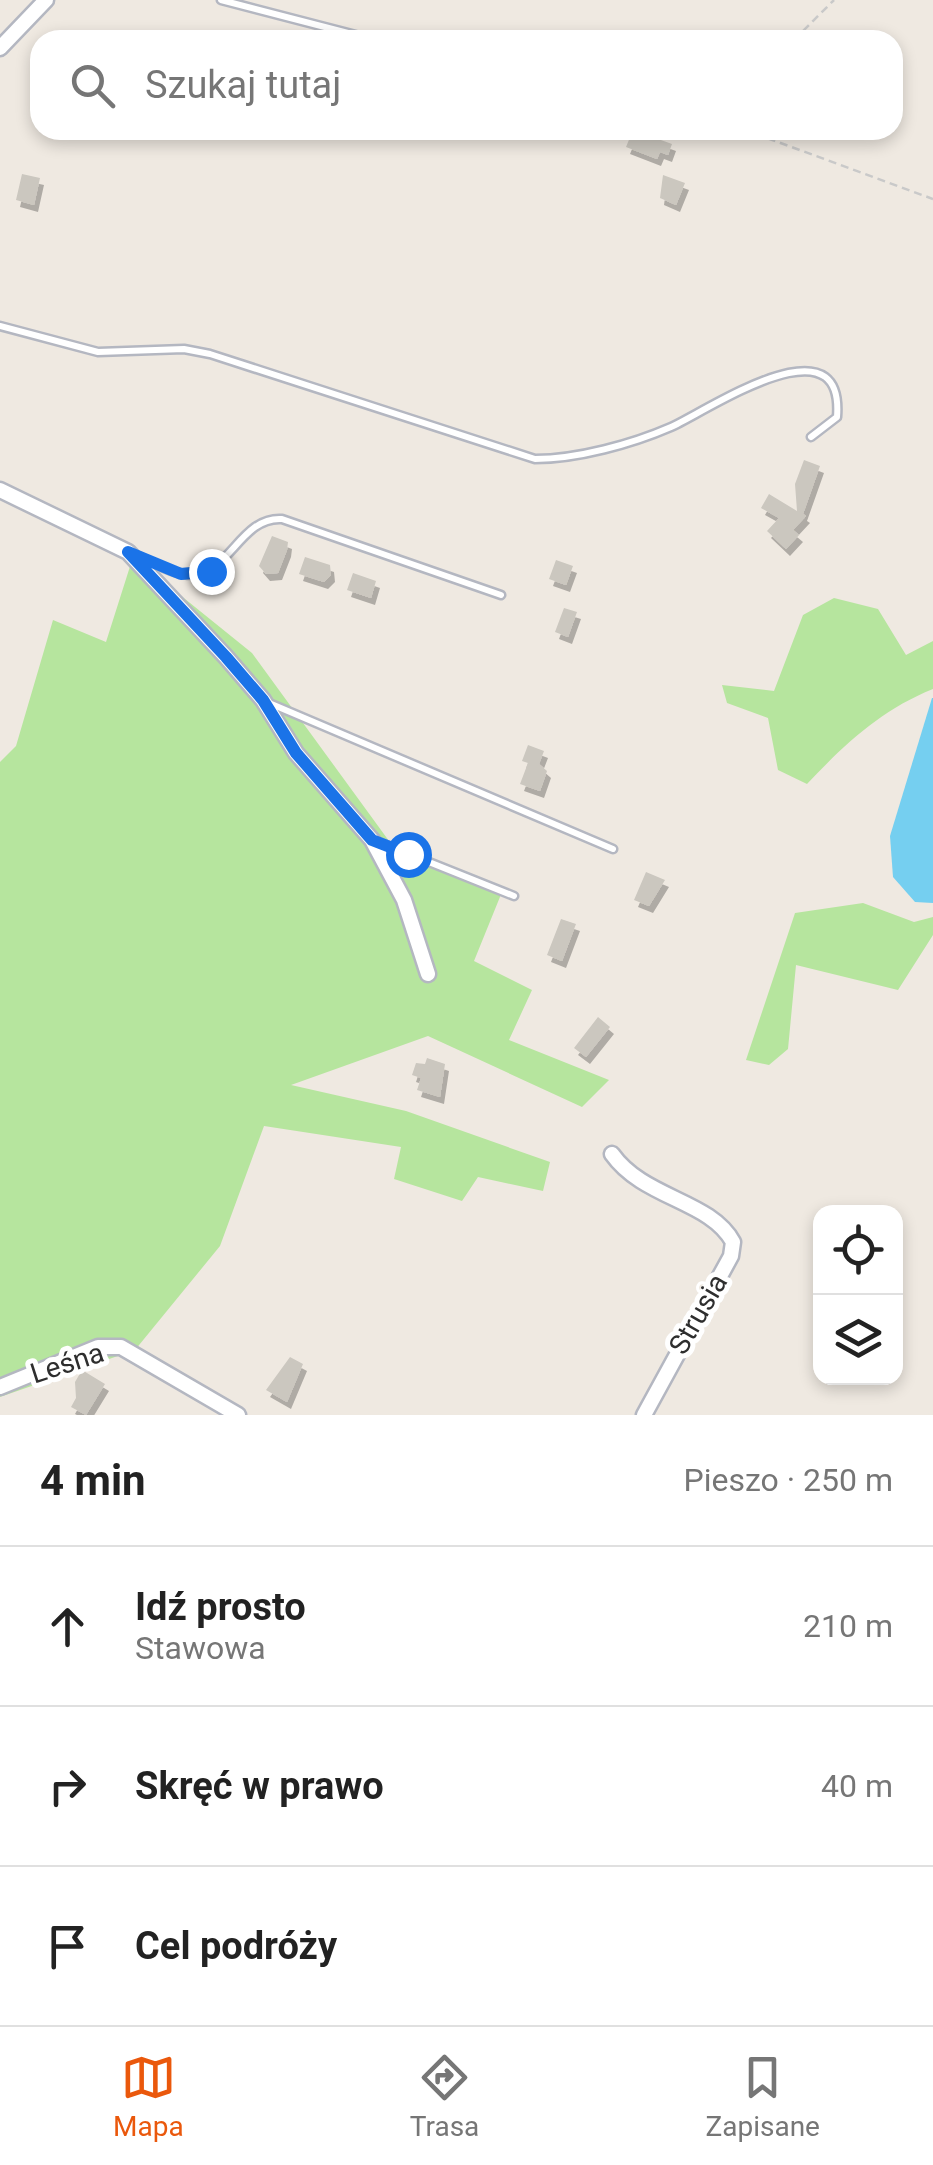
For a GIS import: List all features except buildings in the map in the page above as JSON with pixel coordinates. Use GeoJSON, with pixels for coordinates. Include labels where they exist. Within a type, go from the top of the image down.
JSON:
{"type":"FeatureCollection","features":[{"type":"Feature","properties":{"kind":"street"},"geometry":{"type":"LineString","coordinates":[[0,48],[46,0]]}},
{"type":"Feature","properties":{"kind":"street"},"geometry":{"type":"LineString","coordinates":[[0,490],[128,552],[263,700],[296,753],[372,840],[404,900],[428,974]]}},
{"type":"Feature","properties":{"kind":"street","name":"Strusia"},"geometry":{"type":"LineString","coordinates":[[612,1154],[626,1173],[650,1190],[714,1220],[733,1242],[731,1256],[644,1415]]}},
{"type":"Feature","properties":{"kind":"street","name":"Leśna"},"geometry":{"type":"LineString","coordinates":[[0,1387],[98,1346],[121,1347],[238,1415]]}},
{"type":"Feature","properties":{"kind":"lane"},"geometry":{"type":"LineString","coordinates":[[222,0],[337,30]]}},
{"type":"Feature","properties":{"kind":"lane"},"geometry":{"type":"LineString","coordinates":[[0,326],[98,352],[184,348],[210,354],[535,458],[560,458],[672,427],[718,398],[798,370],[812,371],[827,380],[838,399],[836,417],[811,437]]}},
{"type":"Feature","properties":{"kind":"lane"},"geometry":{"type":"LineString","coordinates":[[128,552],[181,574],[195,575],[211,571],[258,522],[282,519],[501,596]]}},
{"type":"Feature","properties":{"kind":"lane"},"geometry":{"type":"LineString","coordinates":[[263,700],[613,849]]}},
{"type":"Feature","properties":{"kind":"lane"},"geometry":{"type":"LineString","coordinates":[[372,840],[514,896]]}},
{"type":"Feature","properties":{"kind":"path"},"geometry":{"type":"LineString","coordinates":[[804,30],[834,0]]}},
{"type":"Feature","properties":{"kind":"path"},"geometry":{"type":"LineString","coordinates":[[772,140],[933,199]]}},
{"type":"Feature","properties":{"kind":"green space"},"geometry":{"type":"Polygon","coordinates":[[[133,557],[252,653],[389,841],[504,887],[474,961],[532,990],[509,1040],[609,1080],[582,1107],[428,1036],[291,1085],[406,1111],[550,1162],[543,1191],[478,1177],[462,1201],[394,1179],[401,1147],[264,1126],[220,1246],[135,1350],[0,1397],[0,762],[16,746],[53,620],[106,642],[133,557]]]}},
{"type":"Feature","properties":{"kind":"green space"},"geometry":{"type":"Polygon","coordinates":[[[834,598],[878,609],[906,655],[933,641],[933,689],[865,729],[807,784],[778,770],[768,718],[727,703],[722,685],[774,691],[803,615],[834,598]]]}},
{"type":"Feature","properties":{"kind":"green space"},"geometry":{"type":"Polygon","coordinates":[[[863,903],[914,922],[933,917],[933,935],[898,990],[796,965],[788,1049],[769,1065],[746,1060],[795,913],[863,903]]]}},
{"type":"Feature","properties":{"kind":"water"},"geometry":{"type":"Polygon","coordinates":[[[932,698],[933,903],[915,902],[893,877],[890,836],[932,698]]]}},
{"type":"Feature","properties":{"kind":"route"},"geometry":{"type":"LineString","coordinates":[[211,571],[181,574],[128,552],[263,700],[296,753],[372,840],[408,854]]}}]}
